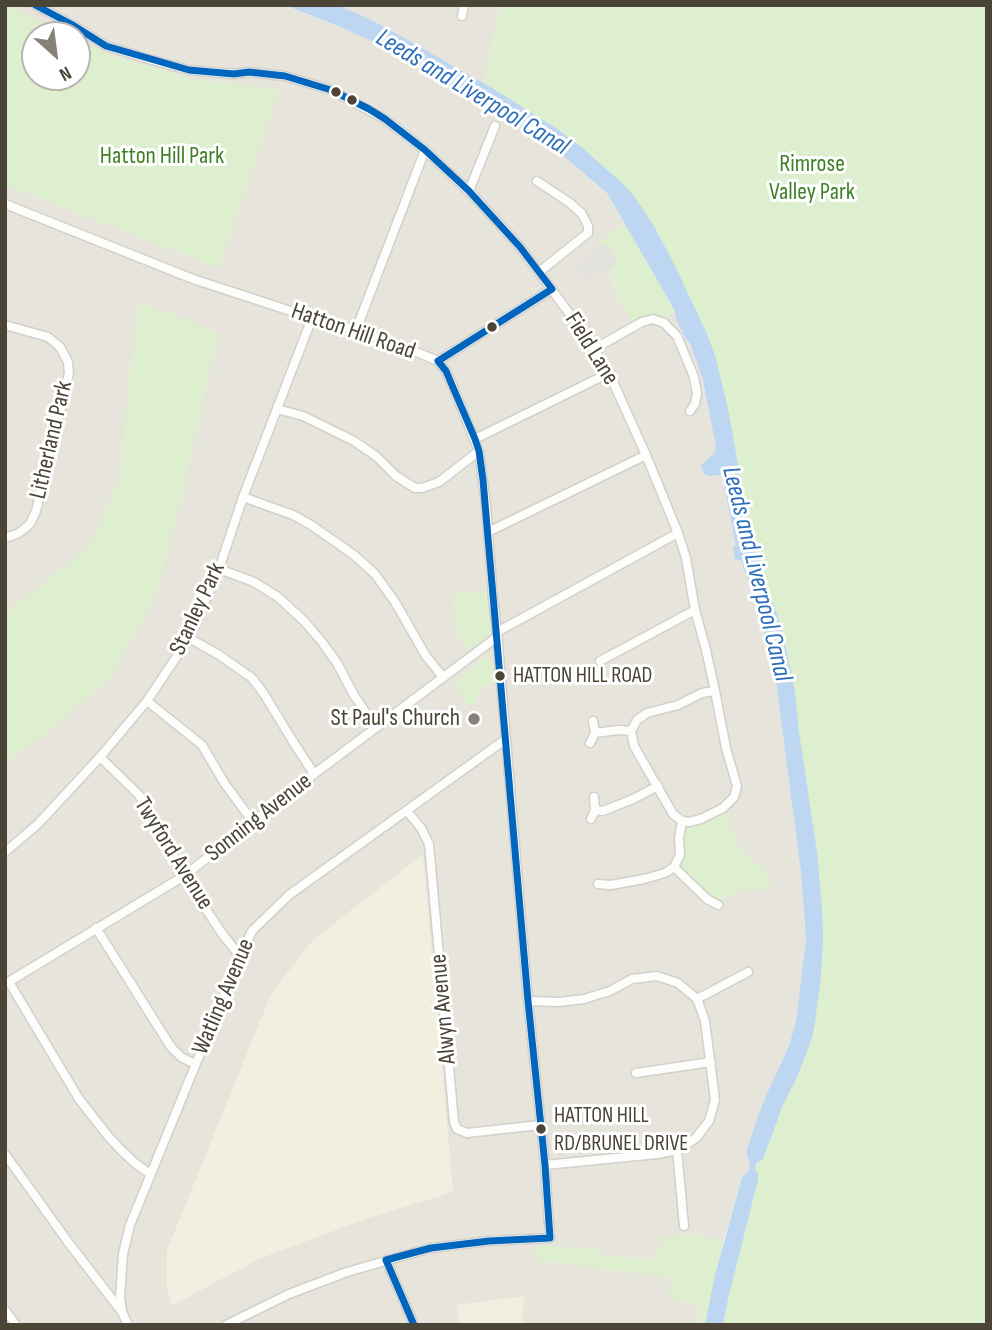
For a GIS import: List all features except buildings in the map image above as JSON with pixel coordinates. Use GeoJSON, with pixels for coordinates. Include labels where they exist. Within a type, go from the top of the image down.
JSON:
{"type":"FeatureCollection","features":[{"type":"Feature","properties":{"kind":"street"},"geometry":{"type":"LineString","coordinates":[[462,16],[464,5]]}},
{"type":"Feature","properties":{"kind":"street","name":"Field Lane"},"geometry":{"type":"LineString","coordinates":[[40,6],[106,46],[152,60],[189,70],[285,76],[331,90],[385,119],[425,150],[469,191],[520,247],[609,373],[646,455],[686,558],[695,610],[737,786],[734,797],[723,808],[701,819],[682,821]]}},
{"type":"Feature","properties":{"kind":"street"},"geometry":{"type":"LineString","coordinates":[[469,191],[495,126]]}},
{"type":"Feature","properties":{"kind":"street"},"geometry":{"type":"LineString","coordinates":[[356,330],[425,150]]}},
{"type":"Feature","properties":{"kind":"street"},"geometry":{"type":"LineString","coordinates":[[537,181],[582,214],[588,233],[539,272]]}},
{"type":"Feature","properties":{"kind":"street","name":"Hatton Hill Road"},"geometry":{"type":"LineString","coordinates":[[5,204],[193,279],[356,330],[438,361],[446,371],[475,439],[479,452],[488,532],[550,1237],[431,1248],[386,1260]]}},
{"type":"Feature","properties":{"kind":"street"},"geometry":{"type":"LineString","coordinates":[[438,361],[552,289]]}},
{"type":"Feature","properties":{"kind":"street","name":"Stanley Park"},"geometry":{"type":"LineString","coordinates":[[5,852],[38,824],[100,757],[147,701],[189,638],[219,569],[243,497],[312,318]]}},
{"type":"Feature","properties":{"kind":"street"},"geometry":{"type":"LineString","coordinates":[[594,349],[642,322],[653,319],[664,323],[677,336],[694,377],[695,404],[690,411]]}},
{"type":"Feature","properties":{"kind":"street","name":"Litherland Park"},"geometry":{"type":"LineString","coordinates":[[5,324],[48,337],[60,347],[68,362],[69,373],[36,512],[30,524],[19,533],[5,538]]}},
{"type":"Feature","properties":{"kind":"street"},"geometry":{"type":"LineString","coordinates":[[475,439],[609,373]]}},
{"type":"Feature","properties":{"kind":"street"},"geometry":{"type":"LineString","coordinates":[[277,409],[303,416],[354,441],[415,488],[439,482],[479,452]]}},
{"type":"Feature","properties":{"kind":"street"},"geometry":{"type":"LineString","coordinates":[[488,532],[646,455]]}},
{"type":"Feature","properties":{"kind":"street"},"geometry":{"type":"LineString","coordinates":[[243,497],[293,515],[354,555],[375,574],[426,656],[443,677]]}},
{"type":"Feature","properties":{"kind":"street","name":"Sonning Avenue"},"geometry":{"type":"LineString","coordinates":[[7,983],[184,876],[497,635],[678,533]]}},
{"type":"Feature","properties":{"kind":"street"},"geometry":{"type":"LineString","coordinates":[[219,569],[254,582],[278,597],[304,621],[337,663],[376,728]]}},
{"type":"Feature","properties":{"kind":"street"},"geometry":{"type":"LineString","coordinates":[[600,661],[695,610]]}},
{"type":"Feature","properties":{"kind":"street"},"geometry":{"type":"LineString","coordinates":[[189,638],[252,678],[314,774]]}},
{"type":"Feature","properties":{"kind":"street"},"geometry":{"type":"LineString","coordinates":[[598,884],[611,886],[643,879],[674,867],[680,855],[682,821],[673,814],[634,746],[631,731],[637,720],[647,713],[715,691]]}},
{"type":"Feature","properties":{"kind":"street"},"geometry":{"type":"LineString","coordinates":[[147,701],[202,745],[225,784],[253,822]]}},
{"type":"Feature","properties":{"kind":"street"},"geometry":{"type":"LineString","coordinates":[[590,743],[595,733],[593,721]]}},
{"type":"Feature","properties":{"kind":"street"},"geometry":{"type":"LineString","coordinates":[[595,733],[631,731]]}},
{"type":"Feature","properties":{"kind":"street","name":"Watling Avenue"},"geometry":{"type":"LineString","coordinates":[[128,1325],[122,1312],[120,1297],[123,1254],[130,1225],[252,931],[289,895],[506,739]]}},
{"type":"Feature","properties":{"kind":"street","name":"Twyford Avenue"},"geometry":{"type":"LineString","coordinates":[[100,757],[139,795],[184,876],[240,956]]}},
{"type":"Feature","properties":{"kind":"street"},"geometry":{"type":"LineString","coordinates":[[595,810],[603,811],[658,786]]}},
{"type":"Feature","properties":{"kind":"street"},"geometry":{"type":"LineString","coordinates":[[591,819],[595,810],[594,797]]}},
{"type":"Feature","properties":{"kind":"street","name":"Alwyn Avenue"},"geometry":{"type":"LineString","coordinates":[[407,811],[421,828],[429,844],[454,1122],[457,1129],[467,1133],[540,1125]]}},
{"type":"Feature","properties":{"kind":"street"},"geometry":{"type":"LineString","coordinates":[[674,867],[707,899],[718,905]]}},
{"type":"Feature","properties":{"kind":"street"},"geometry":{"type":"LineString","coordinates":[[96,928],[171,1047],[181,1057],[195,1064]]}},
{"type":"Feature","properties":{"kind":"street"},"geometry":{"type":"LineString","coordinates":[[697,999],[748,972]]}},
{"type":"Feature","properties":{"kind":"street"},"geometry":{"type":"LineString","coordinates":[[528,1001],[559,1002],[584,999],[610,991],[632,979],[657,976],[678,983],[697,999],[705,1021],[715,1100],[709,1121],[696,1138],[677,1150],[545,1165]]}},
{"type":"Feature","properties":{"kind":"street"},"geometry":{"type":"LineString","coordinates":[[7,983],[79,1098],[122,1151],[150,1174]]}},
{"type":"Feature","properties":{"kind":"street"},"geometry":{"type":"LineString","coordinates":[[636,1073],[711,1062]]}},
{"type":"Feature","properties":{"kind":"street"},"geometry":{"type":"LineString","coordinates":[[677,1150],[684,1226]]}},
{"type":"Feature","properties":{"kind":"street"},"geometry":{"type":"LineString","coordinates":[[5,1154],[122,1312]]}},
{"type":"Feature","properties":{"kind":"street"},"geometry":{"type":"LineString","coordinates":[[226,1325],[289,1294],[386,1260],[414,1325]]}},
{"type":"Feature","properties":{"kind":"street"},"geometry":{"type":"LineString","coordinates":[[5,1310],[16,1325]]}},
{"type":"Feature","properties":{"kind":"shaded area"},"geometry":{"type":"Polygon","coordinates":[[[5,5],[283,5],[394,51],[561,154],[607,193],[625,224],[600,242],[621,303],[638,331],[675,311],[675,317],[690,343],[703,380],[741,560],[775,674],[801,873],[806,939],[796,1021],[789,1046],[767,1093],[746,1152],[750,1163],[748,1173],[742,1177],[723,1242],[705,1325],[22,1325],[5,1301],[5,5]]]}},
{"type":"Feature","properties":{"kind":"shaded area"},"geometry":{"type":"Polygon","coordinates":[[[337,5],[501,5],[483,84],[396,33],[337,5]]]}},
{"type":"Feature","properties":{"kind":"shaded area"},"geometry":{"type":"Polygon","coordinates":[[[601,245],[609,245],[618,260],[609,271],[582,280],[576,267],[601,245]]]}},
{"type":"Feature","properties":{"kind":"shaded area"},"geometry":{"type":"Polygon","coordinates":[[[423,854],[453,1192],[365,1219],[261,1258],[171,1306],[167,1288],[167,1250],[272,992],[313,940],[423,854]]]}},
{"type":"Feature","properties":{"kind":"shaded area"},"geometry":{"type":"Polygon","coordinates":[[[525,1296],[521,1322],[534,1325],[461,1325],[456,1305],[525,1296]]]}},
{"type":"Feature","properties":{"kind":"green space","name":"Hatton Hill Park"},"geometry":{"type":"Polygon","coordinates":[[[5,5],[39,21],[21,21],[21,91],[91,91],[91,45],[118,57],[191,79],[279,89],[219,268],[5,185],[5,5]]]}},
{"type":"Feature","properties":{"kind":"green space","name":"Rimrose Valley Park"},"geometry":{"type":"Polygon","coordinates":[[[501,5],[987,5],[987,1325],[714,1325],[754,1161],[776,1098],[813,964],[794,753],[711,371],[623,197],[481,92],[501,5]]]}},
{"type":"Feature","properties":{"kind":"green space"},"geometry":{"type":"Polygon","coordinates":[[[625,224],[675,311],[637,331],[621,303],[609,271],[618,260],[609,245],[601,245],[600,242],[625,224]]]}},
{"type":"Feature","properties":{"kind":"green space"},"geometry":{"type":"Polygon","coordinates":[[[139,301],[218,333],[180,504],[156,595],[110,678],[49,731],[5,763],[5,614],[90,546],[120,477],[139,301]]]}},
{"type":"Feature","properties":{"kind":"green space"},"geometry":{"type":"Polygon","coordinates":[[[487,590],[491,635],[469,651],[460,639],[455,625],[453,594],[487,590]]]}},
{"type":"Feature","properties":{"kind":"green space"},"geometry":{"type":"Polygon","coordinates":[[[483,658],[492,658],[495,682],[479,690],[476,704],[467,705],[459,692],[457,681],[483,658]]]}},
{"type":"Feature","properties":{"kind":"green space"},"geometry":{"type":"Polygon","coordinates":[[[730,808],[730,827],[738,845],[752,861],[764,866],[771,890],[739,891],[720,902],[679,867],[684,856],[685,826],[698,825],[730,808]]]}},
{"type":"Feature","properties":{"kind":"green space"},"geometry":{"type":"Polygon","coordinates":[[[693,1233],[723,1242],[705,1325],[697,1325],[699,1305],[669,1299],[671,1278],[540,1261],[532,1249],[544,1245],[600,1250],[601,1256],[656,1259],[662,1238],[693,1233]]]}},
{"type":"Feature","properties":{"kind":"water","name":"Leeds and Liverpool Canal"},"geometry":{"type":"Polygon","coordinates":[[[284,5],[337,5],[365,17],[497,91],[580,146],[634,196],[654,226],[715,355],[728,408],[748,522],[782,630],[795,691],[817,852],[823,938],[821,976],[812,1038],[763,1159],[756,1163],[758,1180],[723,1325],[705,1325],[715,1275],[742,1177],[748,1172],[750,1163],[746,1152],[767,1093],[789,1046],[796,1021],[806,939],[801,873],[775,674],[741,560],[735,560],[733,548],[736,545],[722,476],[709,476],[702,470],[701,465],[714,453],[716,447],[703,380],[690,343],[675,317],[675,311],[607,193],[561,154],[527,131],[394,51],[284,5]]]}},
{"type":"Feature","properties":{"kind":"transit line"},"geometry":{"type":"LineString","coordinates":[[35,5],[106,46],[189,70],[285,76],[331,90],[369,109],[425,150],[469,191],[520,247],[552,289],[438,361],[446,371],[475,439],[483,480],[550,1238],[489,1241],[431,1248],[386,1260],[414,1325]]}},
{"type":"Feature","properties":{"kind":"place","name":"HATTON HILL ROAD"},"geometry":{"type":"Point","coordinates":[500,676]}},
{"type":"Feature","properties":{"kind":"place","name":"St Paul's Church"},"geometry":{"type":"Point","coordinates":[474,719]}},
{"type":"Feature","properties":{"kind":"place","name":"HATTON HILL RD/BRUNEL DRIVE"},"geometry":{"type":"Point","coordinates":[541,1129]}}]}
